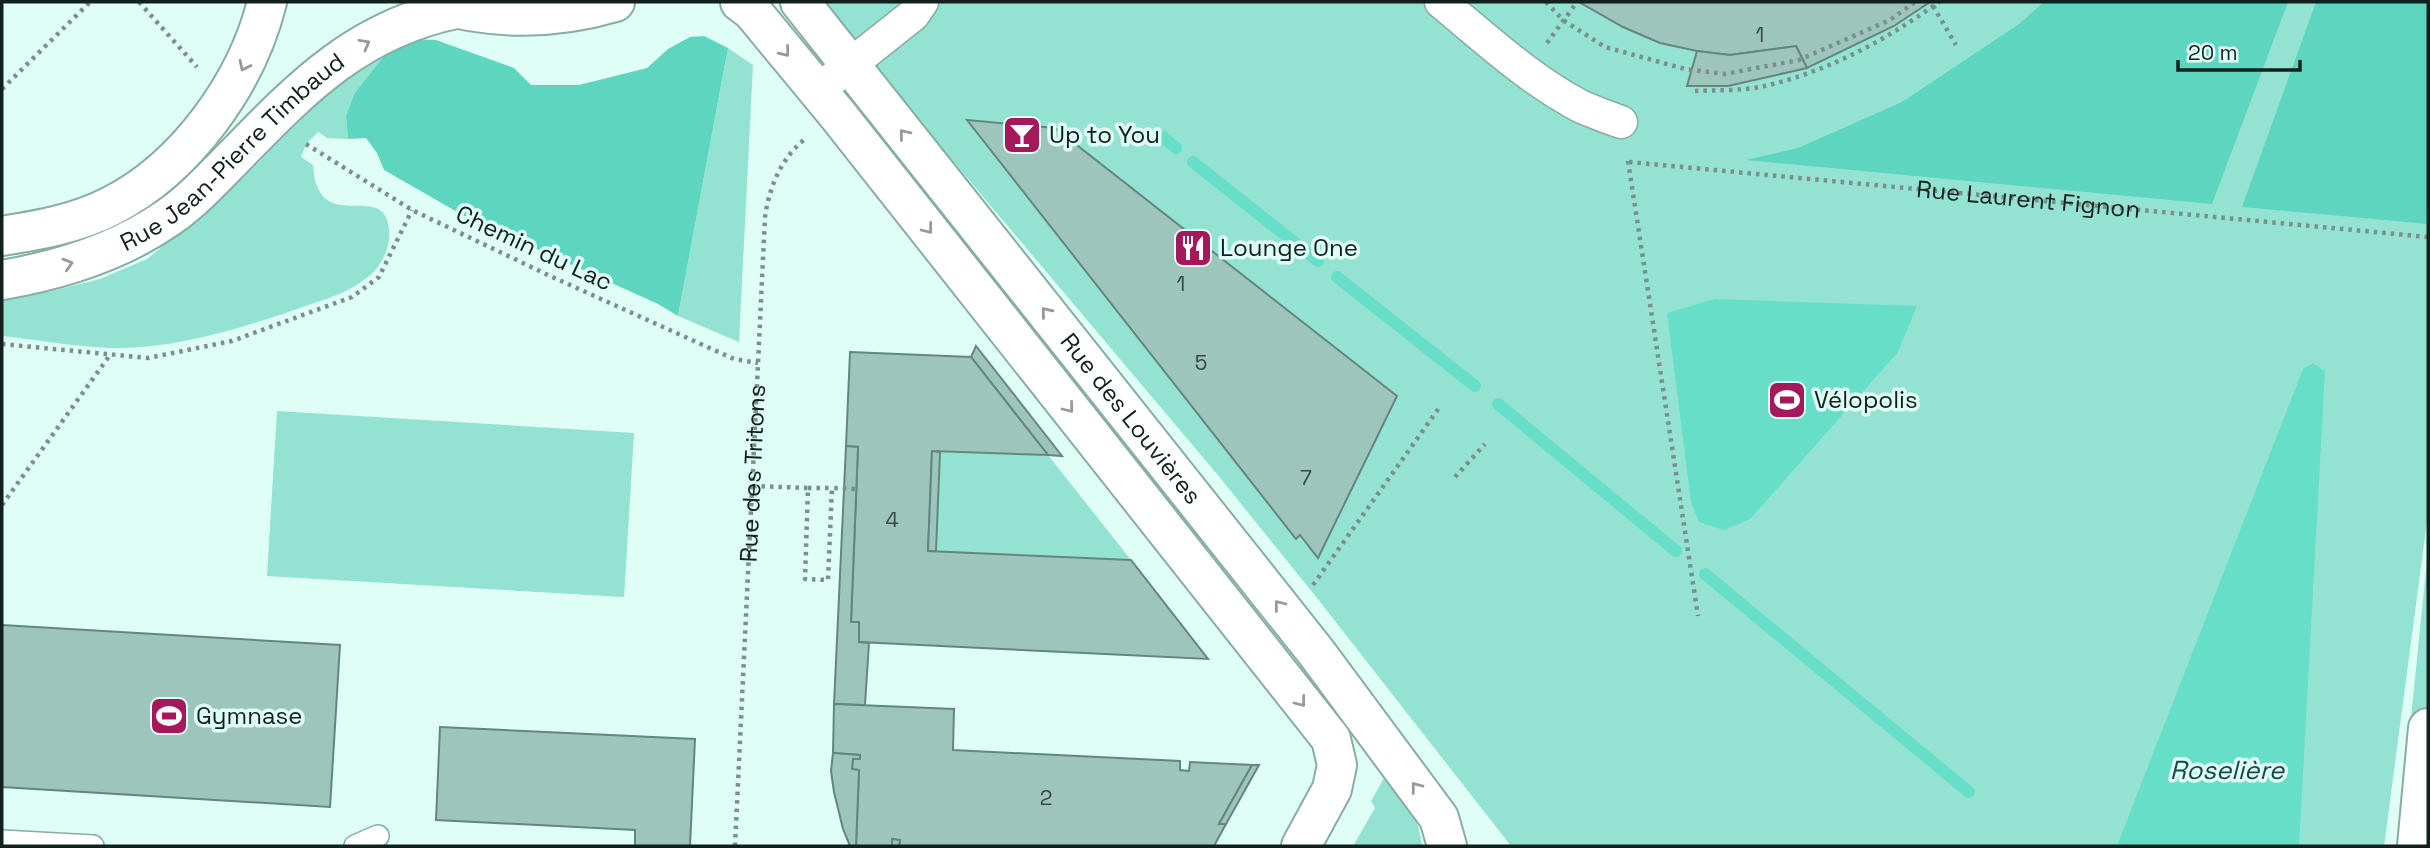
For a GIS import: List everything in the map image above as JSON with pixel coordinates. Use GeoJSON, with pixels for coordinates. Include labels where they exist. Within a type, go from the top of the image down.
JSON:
{"type":"FeatureCollection","features":[{"type":"Feature","properties":{"kind":"street","name":"Rue Jean-Pierre Timbaud"},"geometry":{"type":"LineString","coordinates":[[2,236],[77,220],[111,206],[147,183],[201,132],[222,104],[251,52],[267,2]]}},
{"type":"Feature","properties":{"kind":"street"},"geometry":{"type":"LineString","coordinates":[[443,5],[508,16],[579,11],[615,2]]}},
{"type":"Feature","properties":{"kind":"street","name":"Rue des Louvières"},"geometry":{"type":"LineString","coordinates":[[740,2],[752,11],[817,91],[1331,739],[1337,765],[1332,789],[1301,846]]}},
{"type":"Feature","properties":{"kind":"street","name":"Rue des Louvières"},"geometry":{"type":"LineString","coordinates":[[800,2],[1316,652],[1439,818],[1447,846]]}},
{"type":"Feature","properties":{"kind":"street"},"geometry":{"type":"LineString","coordinates":[[817,91],[913,15],[922,2]]}},
{"type":"Feature","properties":{"kind":"street"},"geometry":{"type":"LineString","coordinates":[[1441,2],[1525,71],[1582,107],[1621,122]]}},
{"type":"Feature","properties":{"kind":"street","name":"Rue Jean-Pierre Timbaud"},"geometry":{"type":"LineString","coordinates":[[2,280],[27,276],[103,253],[139,236],[171,216],[196,194],[302,88],[327,68],[394,27],[429,14],[443,5]]}},
{"type":"Feature","properties":{"kind":"street"},"geometry":{"type":"LineString","coordinates":[[2417,846],[2428,728]]}},
{"type":"Feature","properties":{"kind":"lane"},"geometry":{"type":"LineString","coordinates":[[355,846],[378,835]]}},
{"type":"Feature","properties":{"kind":"lane"},"geometry":{"type":"LineString","coordinates":[[2,841],[93,846]]}},
{"type":"Feature","properties":{"kind":"path"},"geometry":{"type":"LineString","coordinates":[[2,89],[90,2]]}},
{"type":"Feature","properties":{"kind":"path"},"geometry":{"type":"LineString","coordinates":[[139,2],[198,68]]}},
{"type":"Feature","properties":{"kind":"path"},"geometry":{"type":"LineString","coordinates":[[1546,2],[1563,20],[1605,47],[1685,69],[1725,74],[1799,61],[1890,20],[1915,2]]}},
{"type":"Feature","properties":{"kind":"path"},"geometry":{"type":"LineString","coordinates":[[1525,71],[1577,2]]}},
{"type":"Feature","properties":{"kind":"path"},"geometry":{"type":"LineString","coordinates":[[1695,91],[1762,87],[1808,74],[1903,28],[1939,2]]}},
{"type":"Feature","properties":{"kind":"path"},"geometry":{"type":"LineString","coordinates":[[1933,6],[1956,45]]}},
{"type":"Feature","properties":{"kind":"path","name":"Rue des Tritons"},"geometry":{"type":"LineString","coordinates":[[735,846],[767,200],[782,166],[799,144],[812,133]]}},
{"type":"Feature","properties":{"kind":"path","name":"Chemin du Lac"},"geometry":{"type":"LineString","coordinates":[[306,144],[412,209],[548,275],[734,359],[758,363]]}},
{"type":"Feature","properties":{"kind":"path","name":"Rue Laurent Fignon"},"geometry":{"type":"LineString","coordinates":[[1698,616],[1629,162],[2428,237]]}},
{"type":"Feature","properties":{"kind":"path"},"geometry":{"type":"LineString","coordinates":[[2,344],[148,358],[232,341],[352,297],[379,277],[412,209]]}},
{"type":"Feature","properties":{"kind":"path"},"geometry":{"type":"LineString","coordinates":[[2,505],[110,355]]}},
{"type":"Feature","properties":{"kind":"path"},"geometry":{"type":"LineString","coordinates":[[1307,594],[1439,408]]}},
{"type":"Feature","properties":{"kind":"path"},"geometry":{"type":"LineString","coordinates":[[1455,477],[1485,444]]}},
{"type":"Feature","properties":{"kind":"path"},"geometry":{"type":"LineString","coordinates":[[753,486],[856,489]]}},
{"type":"Feature","properties":{"kind":"path"},"geometry":{"type":"LineString","coordinates":[[808,488],[805,579],[828,580],[832,488]]}},
{"type":"Feature","properties":{"kind":"shaded area","name":"Vélopolis"},"geometry":{"type":"Polygon","coordinates":[[[817,2],[2428,2],[2428,514],[2384,846],[1511,846],[1217,474],[871,64],[833,11],[825,16],[817,2]]]}},
{"type":"Feature","properties":{"kind":"shaded area"},"geometry":{"type":"Polygon","coordinates":[[[2044,2],[2288,2],[2212,204],[1746,160],[1798,148],[1902,102],[2019,24],[2044,2]]]}},
{"type":"Feature","properties":{"kind":"shaded area"},"geometry":{"type":"Polygon","coordinates":[[[2316,2],[2428,2],[2428,224],[2242,207],[2316,2]]]}},
{"type":"Feature","properties":{"kind":"shaded area"},"geometry":{"type":"Polygon","coordinates":[[[704,36],[728,48],[678,316],[658,304],[466,217],[384,170],[377,153],[366,138],[348,139],[346,116],[355,93],[396,41],[436,40],[514,68],[531,85],[579,85],[647,68],[668,49],[690,37],[704,36]]]}},
{"type":"Feature","properties":{"kind":"shaded area"},"geometry":{"type":"Polygon","coordinates":[[[396,41],[346,116],[348,139],[327,138],[318,132],[306,144],[301,157],[313,165],[316,184],[325,198],[334,204],[369,206],[378,209],[385,216],[389,230],[387,250],[377,268],[361,283],[327,299],[253,323],[206,337],[157,346],[108,348],[2,336],[2,295],[48,292],[100,279],[147,259],[260,161],[325,83],[396,41]]]}},
{"type":"Feature","properties":{"kind":"shaded area"},"geometry":{"type":"Polygon","coordinates":[[[728,48],[753,65],[739,342],[678,316],[728,48]]]}},
{"type":"Feature","properties":{"kind":"shaded area"},"geometry":{"type":"Polygon","coordinates":[[[277,411],[634,433],[624,597],[267,576],[277,411]]]}},
{"type":"Feature","properties":{"kind":"shaded area"},"geometry":{"type":"Polygon","coordinates":[[[940,452],[1048,455],[1131,560],[936,551],[940,452]]]}},
{"type":"Feature","properties":{"kind":"shaded area"},"geometry":{"type":"Polygon","coordinates":[[[2428,550],[2428,846],[2398,846],[2428,550]]]}},
{"type":"Feature","properties":{"kind":"shaded area"},"geometry":{"type":"Polygon","coordinates":[[[1387,773],[1410,807],[1422,846],[1353,846],[1375,808],[1371,801],[1387,773]]]}},
{"type":"Feature","properties":{"kind":"water"},"geometry":{"type":"Polygon","coordinates":[[[1715,299],[1917,306],[1898,352],[1750,519],[1724,530],[1699,522],[1691,502],[1667,313],[1715,299]]]}},
{"type":"Feature","properties":{"kind":"water","name":"Roselière"},"geometry":{"type":"Polygon","coordinates":[[[2313,363],[2325,371],[2299,846],[2117,846],[2303,369],[2313,363]]]}},
{"type":"Feature","properties":{"kind":"building"},"geometry":{"type":"Polygon","coordinates":[[[1579,2],[1930,2],[1894,26],[1807,68],[1796,46],[1730,55],[1697,51],[1660,43],[1623,27],[1579,2]]]}},
{"type":"Feature","properties":{"kind":"building"},"geometry":{"type":"Polygon","coordinates":[[[1796,46],[1807,68],[1728,86],[1687,86],[1697,51],[1730,55],[1796,46]]]}},
{"type":"Feature","properties":{"kind":"building"},"geometry":{"type":"Polygon","coordinates":[[[967,120],[1055,128],[1397,396],[1318,558],[1300,535],[1296,539],[967,120]]]}},
{"type":"Feature","properties":{"kind":"building"},"geometry":{"type":"Polygon","coordinates":[[[976,346],[1062,456],[1048,455],[971,357],[976,346]]]}},
{"type":"Feature","properties":{"kind":"building"},"geometry":{"type":"Polygon","coordinates":[[[850,352],[971,357],[1048,455],[932,451],[928,551],[1131,560],[1208,659],[859,642],[859,622],[851,622],[858,447],[846,446],[850,352]]]}},
{"type":"Feature","properties":{"kind":"building"},"geometry":{"type":"Polygon","coordinates":[[[846,446],[858,447],[851,622],[859,622],[859,642],[869,643],[865,705],[834,704],[846,446]]]}},
{"type":"Feature","properties":{"kind":"building"},"geometry":{"type":"Polygon","coordinates":[[[932,451],[940,452],[936,551],[928,551],[932,451]]]}},
{"type":"Feature","properties":{"kind":"building","name":"Gymnase"},"geometry":{"type":"Polygon","coordinates":[[[2,625],[340,645],[330,807],[2,787],[2,625]]]}},
{"type":"Feature","properties":{"kind":"building"},"geometry":{"type":"Polygon","coordinates":[[[834,704],[954,709],[953,750],[1180,761],[1180,770],[1189,771],[1190,762],[1252,765],[1219,824],[1226,824],[1214,846],[899,846],[900,840],[892,839],[892,846],[856,846],[859,770],[852,769],[853,759],[860,759],[860,755],[833,753],[834,704]]]}},
{"type":"Feature","properties":{"kind":"building"},"geometry":{"type":"Polygon","coordinates":[[[440,727],[695,739],[690,846],[635,846],[635,830],[436,820],[440,727]]]}},
{"type":"Feature","properties":{"kind":"building"},"geometry":{"type":"Polygon","coordinates":[[[833,753],[860,755],[860,759],[853,759],[852,769],[859,770],[856,846],[850,846],[843,829],[831,771],[833,753]]]}},
{"type":"Feature","properties":{"kind":"building"},"geometry":{"type":"Polygon","coordinates":[[[1252,765],[1259,765],[1226,824],[1219,824],[1252,765]]]}},
{"type":"Feature","properties":{"kind":"building"},"geometry":{"type":"Polygon","coordinates":[[[892,839],[900,840],[899,846],[892,846],[892,839]]]}},
{"type":"Feature","properties":{"kind":"waterway"},"geometry":{"type":"LineString","coordinates":[[1163,137],[1176,148]]}},
{"type":"Feature","properties":{"kind":"waterway"},"geometry":{"type":"LineString","coordinates":[[1193,162],[1318,261]]}},
{"type":"Feature","properties":{"kind":"waterway"},"geometry":{"type":"LineString","coordinates":[[1337,277],[1475,386]]}},
{"type":"Feature","properties":{"kind":"waterway"},"geometry":{"type":"LineString","coordinates":[[1498,404],[1676,551]]}},
{"type":"Feature","properties":{"kind":"waterway"},"geometry":{"type":"LineString","coordinates":[[1705,574],[1969,792]]}},
{"type":"Feature","properties":{"kind":"place","name":"Up to You"},"geometry":{"type":"Point","coordinates":[1022,135]}},
{"type":"Feature","properties":{"kind":"place","name":"Lounge One"},"geometry":{"type":"Point","coordinates":[1193,248]}},
{"type":"Feature","properties":{"kind":"place","name":"Vélopolis"},"geometry":{"type":"Point","coordinates":[1787,400]}},
{"type":"Feature","properties":{"kind":"place","name":"Gymnase"},"geometry":{"type":"Point","coordinates":[169,716]}}]}
